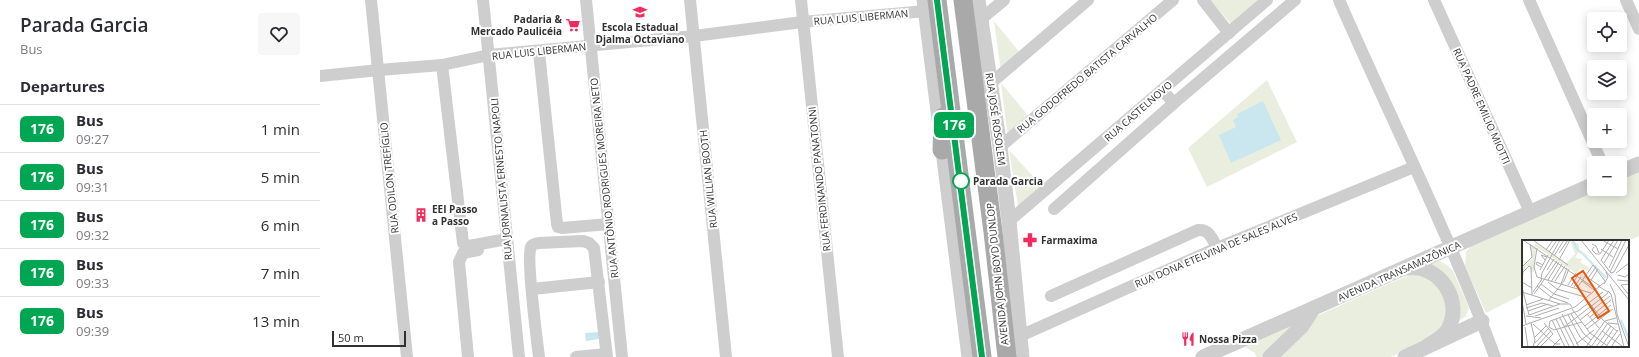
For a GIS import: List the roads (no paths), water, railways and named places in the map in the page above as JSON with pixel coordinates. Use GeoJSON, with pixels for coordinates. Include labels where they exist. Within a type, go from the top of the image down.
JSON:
{"type":"FeatureCollection","features":[{"type":"Feature","properties":{"kind":"main road","name":"AVENIDA JOHN BOYD DUNLOP"},"geometry":{"type":"LineString","coordinates":[[963,0],[993,232],[1006,357]]}},
{"type":"Feature","properties":{"kind":"main road"},"geometry":{"type":"LineString","coordinates":[[929,4],[944,45],[982,357]]}},
{"type":"Feature","properties":{"kind":"main road"},"geometry":{"type":"LineString","coordinates":[[942,150],[944,45]]}},
{"type":"Feature","properties":{"kind":"street","name":"RUA ODILON TREFÍGLIO"},"geometry":{"type":"LineString","coordinates":[[371,0],[407,357]]}},
{"type":"Feature","properties":{"kind":"street","name":"RUA JORNALISTA ERNESTO NAPOLI"},"geometry":{"type":"LineString","coordinates":[[483,0],[519,357]]}},
{"type":"Feature","properties":{"kind":"street","name":"RUA ANTÔNIO RODRIGUES MOREIRA NETO"},"geometry":{"type":"LineString","coordinates":[[586,0],[622,357]]}},
{"type":"Feature","properties":{"kind":"street","name":"RUA WILLIAN BOOTH"},"geometry":{"type":"LineString","coordinates":[[690,0],[726,357]]}},
{"type":"Feature","properties":{"kind":"street","name":"RUA FERDINANDO PANATONNI"},"geometry":{"type":"LineString","coordinates":[[800,0],[838,357]]}},
{"type":"Feature","properties":{"kind":"street","name":"RUA JOSÉ ROSOLEM"},"geometry":{"type":"LineString","coordinates":[[978,0],[1010,222],[1022,357]]}},
{"type":"Feature","properties":{"kind":"street"},"geometry":{"type":"LineString","coordinates":[[981,19],[1004,0]]}},
{"type":"Feature","properties":{"kind":"street"},"geometry":{"type":"LineString","coordinates":[[991,83],[1088,0]]}},
{"type":"Feature","properties":{"kind":"street","name":"RUA GODOFREDO BATISTA CARVALHO"},"geometry":{"type":"LineString","coordinates":[[1000,147],[1173,0]]}},
{"type":"Feature","properties":{"kind":"street"},"geometry":{"type":"LineString","coordinates":[[1203,0],[1229,33]]}},
{"type":"Feature","properties":{"kind":"street","name":"RUA CASTELNOVO"},"geometry":{"type":"LineString","coordinates":[[1010,222],[1267,0]]}},
{"type":"Feature","properties":{"kind":"street"},"geometry":{"type":"LineString","coordinates":[[1054,209],[1174,103],[1295,0]]}},
{"type":"Feature","properties":{"kind":"street"},"geometry":{"type":"LineString","coordinates":[[1339,0],[1482,321],[1495,357]]}},
{"type":"Feature","properties":{"kind":"street","name":"RUA PADRE EMILIO MIOTTI"},"geometry":{"type":"LineString","coordinates":[[1434,0],[1530,212]]}},
{"type":"Feature","properties":{"kind":"street"},"geometry":{"type":"LineString","coordinates":[[1529,0],[1599,156]]}},
{"type":"Feature","properties":{"kind":"street"},"geometry":{"type":"LineString","coordinates":[[1626,0],[1639,29]]}},
{"type":"Feature","properties":{"kind":"street","name":"RUA LUIS LIBERMAN"},"geometry":{"type":"LineString","coordinates":[[320,76],[442,65],[489,55],[539,52],[694,36],[929,4]]}},
{"type":"Feature","properties":{"kind":"street"},"geometry":{"type":"LineString","coordinates":[[929,4],[942,150],[969,357]]}},
{"type":"Feature","properties":{"kind":"street"},"geometry":{"type":"LineString","coordinates":[[539,52],[558,227],[562,228],[609,224]]}},
{"type":"Feature","properties":{"kind":"street"},"geometry":{"type":"LineString","coordinates":[[442,65],[463,242],[469,246],[507,242]]}},
{"type":"Feature","properties":{"kind":"street"},"geometry":{"type":"LineString","coordinates":[[1162,90],[1174,103]]}},
{"type":"Feature","properties":{"kind":"street"},"geometry":{"type":"LineString","coordinates":[[1627,169],[1639,164]]}},
{"type":"Feature","properties":{"kind":"street","name":"RUA DONA ETELVINA DE SALES ALVES"},"geometry":{"type":"LineString","coordinates":[[1020,336],[1217,248],[1414,167]]}},
{"type":"Feature","properties":{"kind":"street","name":"AVENIDA TRANSAMAZÔNICA"},"geometry":{"type":"LineString","coordinates":[[1203,357],[1587,187]]}},
{"type":"Feature","properties":{"kind":"street"},"geometry":{"type":"LineString","coordinates":[[1051,296],[1198,230],[1208,232],[1217,248]]}},
{"type":"Feature","properties":{"kind":"street"},"geometry":{"type":"LineString","coordinates":[[539,357],[529,254],[532,245],[538,243],[583,241],[590,243],[594,248],[606,355],[576,357]]}},
{"type":"Feature","properties":{"kind":"street"},"geometry":{"type":"LineString","coordinates":[[468,357],[460,259],[466,252],[507,242]]}},
{"type":"Feature","properties":{"kind":"street"},"geometry":{"type":"LineString","coordinates":[[1400,270],[1415,267],[1428,271],[1439,278],[1448,289],[1452,302],[1452,316],[1448,330],[1426,347]]}},
{"type":"Feature","properties":{"kind":"street"},"geometry":{"type":"LineString","coordinates":[[532,289],[599,282]]}},
{"type":"Feature","properties":{"kind":"street"},"geometry":{"type":"LineString","coordinates":[[1270,357],[1302,326],[1313,309]]}},
{"type":"Feature","properties":{"kind":"street"},"geometry":{"type":"LineString","coordinates":[[602,316],[618,314]]}},
{"type":"Feature","properties":{"kind":"street"},"geometry":{"type":"LineString","coordinates":[[1405,357],[1482,321]]}},
{"type":"Feature","properties":{"kind":"water"},"geometry":{"type":"Polygon","coordinates":[[[1263,101],[1281,140],[1231,163],[1219,135],[1236,127],[1233,120],[1238,117],[1237,114],[1263,101]]]}},
{"type":"Feature","properties":{"kind":"water"},"geometry":{"type":"Polygon","coordinates":[[[599,332],[599,339],[586,341],[585,333],[599,332]]]}},
{"type":"Feature","properties":{"kind":"place","name":"Escola Estadual Djalma Octaviano"},"geometry":{"type":"Point","coordinates":[640,12]}},
{"type":"Feature","properties":{"kind":"place","name":"Padaria & Mercado Paulicéia"},"geometry":{"type":"Point","coordinates":[573,25]}},
{"type":"Feature","properties":{"kind":"place","name":"Parada Garcia"},"geometry":{"type":"Point","coordinates":[961,181]}},
{"type":"Feature","properties":{"kind":"place","name":"EEI Passo a Passo"},"geometry":{"type":"Point","coordinates":[421,215]}},
{"type":"Feature","properties":{"kind":"place","name":"Farmaxima"},"geometry":{"type":"Point","coordinates":[1030,240]}},
{"type":"Feature","properties":{"kind":"place","name":"Nossa Pizza"},"geometry":{"type":"Point","coordinates":[1188,339]}}]}
